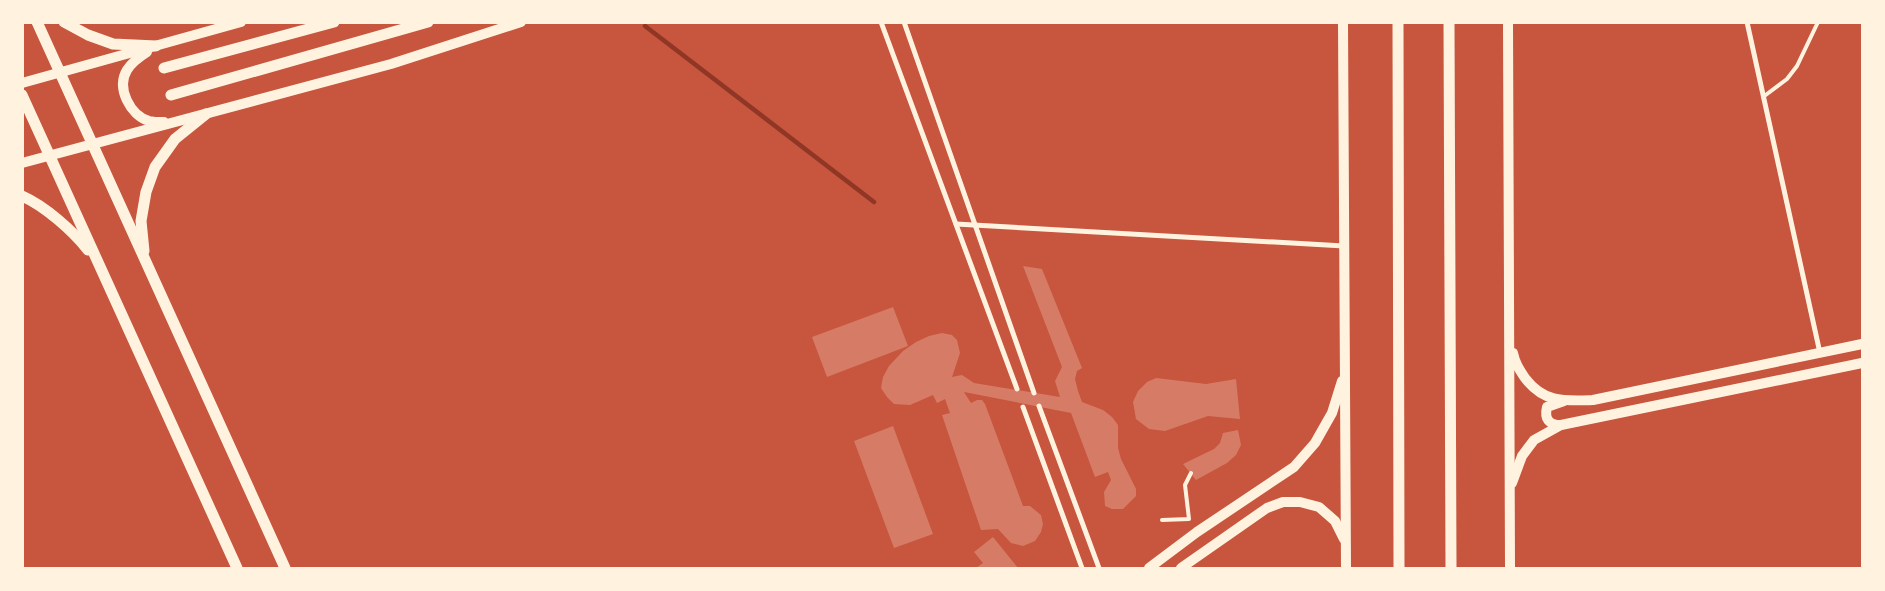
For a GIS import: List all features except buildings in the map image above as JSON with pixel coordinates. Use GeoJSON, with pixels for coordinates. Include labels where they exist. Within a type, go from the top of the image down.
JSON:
{"type":"FeatureCollection","features":[{"type":"Feature","properties":{"kind":"main road"},"geometry":{"type":"LineString","coordinates":[[36,22],[285,568]]}},
{"type":"Feature","properties":{"kind":"main road"},"geometry":{"type":"LineString","coordinates":[[64,22],[88,35],[113,44],[156,46]]}},
{"type":"Feature","properties":{"kind":"main road"},"geometry":{"type":"LineString","coordinates":[[22,83],[241,22]]}},
{"type":"Feature","properties":{"kind":"main road"},"geometry":{"type":"LineString","coordinates":[[164,68],[334,22]]}},
{"type":"Feature","properties":{"kind":"main road"},"geometry":{"type":"LineString","coordinates":[[171,95],[428,22]]}},
{"type":"Feature","properties":{"kind":"main road"},"geometry":{"type":"LineString","coordinates":[[22,163],[392,64],[521,22]]}},
{"type":"Feature","properties":{"kind":"main road"},"geometry":{"type":"LineString","coordinates":[[1343,22],[1346,568]]}},
{"type":"Feature","properties":{"kind":"main road"},"geometry":{"type":"LineString","coordinates":[[1398,22],[1399,568]]}},
{"type":"Feature","properties":{"kind":"main road"},"geometry":{"type":"LineString","coordinates":[[1449,22],[1451,568]]}},
{"type":"Feature","properties":{"kind":"main road"},"geometry":{"type":"LineString","coordinates":[[1508,22],[1510,568]]}},
{"type":"Feature","properties":{"kind":"main road"},"geometry":{"type":"LineString","coordinates":[[156,46],[137,58],[126,72],[123,87],[126,101],[134,113],[149,121],[172,123]]}},
{"type":"Feature","properties":{"kind":"main road"},"geometry":{"type":"LineString","coordinates":[[22,95],[237,568]]}},
{"type":"Feature","properties":{"kind":"main road"},"geometry":{"type":"LineString","coordinates":[[146,262],[141,221],[146,192],[156,167],[175,139],[206,114]]}},
{"type":"Feature","properties":{"kind":"main road"},"geometry":{"type":"LineString","coordinates":[[22,196],[54,217],[79,238],[100,266]]}},
{"type":"Feature","properties":{"kind":"main road"},"geometry":{"type":"LineString","coordinates":[[1509,338],[1516,365],[1532,386],[1544,396],[1565,401],[1593,400],[1862,344]]}},
{"type":"Feature","properties":{"kind":"main road"},"geometry":{"type":"LineString","coordinates":[[1565,401],[1547,407],[1545,414],[1548,421],[1554,425],[1862,363]]}},
{"type":"Feature","properties":{"kind":"main road"},"geometry":{"type":"LineString","coordinates":[[1149,568],[1197,532],[1294,467],[1315,443],[1332,413],[1345,370]]}},
{"type":"Feature","properties":{"kind":"main road"},"geometry":{"type":"LineString","coordinates":[[1510,489],[1522,456],[1534,440],[1561,425]]}},
{"type":"Feature","properties":{"kind":"main road"},"geometry":{"type":"LineString","coordinates":[[1181,568],[1266,508],[1283,502],[1300,502],[1319,507],[1335,521],[1346,542]]}},
{"type":"Feature","properties":{"kind":"street"},"geometry":{"type":"LineString","coordinates":[[881,22],[1017,389]]}},
{"type":"Feature","properties":{"kind":"street"},"geometry":{"type":"LineString","coordinates":[[904,22],[1034,393]]}},
{"type":"Feature","properties":{"kind":"street"},"geometry":{"type":"LineString","coordinates":[[1747,22],[1820,353]]}},
{"type":"Feature","properties":{"kind":"street"},"geometry":{"type":"LineString","coordinates":[[956,224],[1344,246]]}},
{"type":"Feature","properties":{"kind":"street"},"geometry":{"type":"LineString","coordinates":[[1039,406],[1099,568]]}},
{"type":"Feature","properties":{"kind":"street"},"geometry":{"type":"LineString","coordinates":[[1023,407],[1082,568]]}},
{"type":"Feature","properties":{"kind":"lane"},"geometry":{"type":"LineString","coordinates":[[1763,97],[1787,79],[1798,66],[1818,22]]}},
{"type":"Feature","properties":{"kind":"lane"},"geometry":{"type":"LineString","coordinates":[[1162,520],[1190,519],[1185,485],[1191,473]]}},
{"type":"Feature","properties":{"kind":"waterway"},"geometry":{"type":"LineString","coordinates":[[645,26],[874,202]]}}]}
